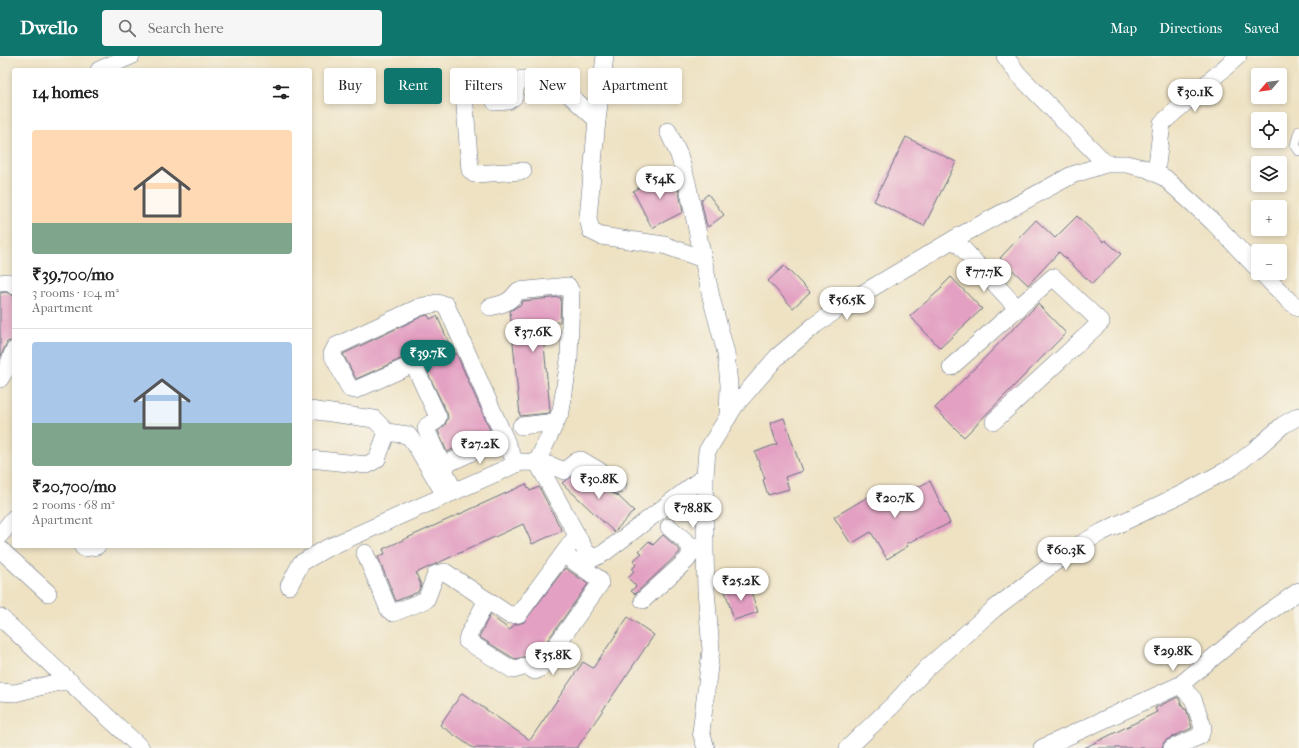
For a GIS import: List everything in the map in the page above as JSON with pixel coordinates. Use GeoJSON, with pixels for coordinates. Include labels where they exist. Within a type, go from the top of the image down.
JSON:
{"type":"FeatureCollection","features":[{"type":"Feature","properties":{"kind":"street"},"geometry":{"type":"LineString","coordinates":[[104,68],[132,56]]}},
{"type":"Feature","properties":{"kind":"street"},"geometry":{"type":"LineString","coordinates":[[605,56],[597,120],[588,218],[590,231],[601,236],[664,245],[703,259]]}},
{"type":"Feature","properties":{"kind":"street"},"geometry":{"type":"LineString","coordinates":[[1005,56],[1018,74],[1106,164]]}},
{"type":"Feature","properties":{"kind":"street"},"geometry":{"type":"LineString","coordinates":[[1156,173],[1162,123],[1238,56]]}},
{"type":"Feature","properties":{"kind":"street"},"geometry":{"type":"LineString","coordinates":[[524,171],[474,174],[470,170],[464,93],[467,90],[488,87],[491,90],[495,102],[508,101],[514,97],[516,85],[522,79],[552,78],[597,120]]}},
{"type":"Feature","properties":{"kind":"street"},"geometry":{"type":"LineString","coordinates":[[668,131],[679,155],[694,216],[711,297],[726,353],[729,385],[728,417]]}},
{"type":"Feature","properties":{"kind":"street"},"geometry":{"type":"LineString","coordinates":[[706,748],[701,732],[711,650],[706,590],[698,548],[707,451],[734,407],[776,357],[815,325],[845,304],[954,239],[1072,176],[1106,164],[1126,164],[1148,169],[1166,178],[1213,222],[1251,262]]}},
{"type":"Feature","properties":{"kind":"street"},"geometry":{"type":"LineString","coordinates":[[954,239],[1018,308]]}},
{"type":"Feature","properties":{"kind":"street"},"geometry":{"type":"LineString","coordinates":[[951,367],[1052,277],[1101,322],[994,421]]}},
{"type":"Feature","properties":{"kind":"street"},"geometry":{"type":"LineString","coordinates":[[1269,280],[1289,301],[1299,308]]}},
{"type":"Feature","properties":{"kind":"street"},"geometry":{"type":"LineString","coordinates":[[0,283],[8,282],[12,285]]}},
{"type":"Feature","properties":{"kind":"street"},"geometry":{"type":"LineString","coordinates":[[490,307],[505,304],[518,291],[568,286],[571,292],[570,360],[562,411],[537,462]]}},
{"type":"Feature","properties":{"kind":"street"},"geometry":{"type":"LineString","coordinates":[[449,494],[442,466],[426,429],[426,426],[436,421],[438,417],[415,367],[408,366],[355,390],[350,389],[332,354],[336,346],[420,307],[437,303],[446,305],[516,464]]}},
{"type":"Feature","properties":{"kind":"street"},"geometry":{"type":"LineString","coordinates":[[0,379],[8,368],[12,356]]}},
{"type":"Feature","properties":{"kind":"street"},"geometry":{"type":"LineString","coordinates":[[312,410],[374,420],[387,432],[408,435],[449,494]]}},
{"type":"Feature","properties":{"kind":"street"},"geometry":{"type":"LineString","coordinates":[[848,748],[894,705],[927,668],[994,609],[1072,549],[1102,532],[1233,467],[1283,425],[1299,416]]}},
{"type":"Feature","properties":{"kind":"street"},"geometry":{"type":"LineString","coordinates":[[521,426],[556,422]]}},
{"type":"Feature","properties":{"kind":"street"},"geometry":{"type":"LineString","coordinates":[[312,459],[368,465],[377,459],[387,432]]}},
{"type":"Feature","properties":{"kind":"street"},"geometry":{"type":"LineString","coordinates":[[442,466],[504,437]]}},
{"type":"Feature","properties":{"kind":"street"},"geometry":{"type":"LineString","coordinates":[[289,586],[302,564],[327,548],[521,462],[537,462],[552,465],[561,476],[577,461],[581,460],[598,470],[618,485]]}},
{"type":"Feature","properties":{"kind":"street"},"geometry":{"type":"LineString","coordinates":[[537,462],[586,552],[594,558],[604,553],[705,476]]}},
{"type":"Feature","properties":{"kind":"street"},"geometry":{"type":"LineString","coordinates":[[0,535],[12,520]]}},
{"type":"Feature","properties":{"kind":"street"},"geometry":{"type":"LineString","coordinates":[[669,527],[698,548]]}},
{"type":"Feature","properties":{"kind":"street"},"geometry":{"type":"LineString","coordinates":[[365,553],[389,610],[393,613],[426,600],[436,574],[445,572],[509,615],[519,614],[577,535]]}},
{"type":"Feature","properties":{"kind":"street"},"geometry":{"type":"LineString","coordinates":[[643,600],[698,548]]}},
{"type":"Feature","properties":{"kind":"street"},"geometry":{"type":"LineString","coordinates":[[0,549],[48,593]]}},
{"type":"Feature","properties":{"kind":"street"},"geometry":{"type":"LineString","coordinates":[[487,600],[468,636],[467,641],[512,670],[527,666],[535,671],[540,668],[600,584],[599,579],[563,554]]}},
{"type":"Feature","properties":{"kind":"street"},"geometry":{"type":"LineString","coordinates":[[1042,748],[1180,685],[1263,616],[1299,591]]}},
{"type":"Feature","properties":{"kind":"street"},"geometry":{"type":"LineString","coordinates":[[0,617],[141,748]]}},
{"type":"Feature","properties":{"kind":"street"},"geometry":{"type":"LineString","coordinates":[[0,692],[15,693],[59,682],[71,682]]}},
{"type":"Feature","properties":{"kind":"street"},"geometry":{"type":"LineString","coordinates":[[1172,748],[1200,736],[1203,727],[1193,699],[1180,685]]}},
{"type":"Feature","properties":{"kind":"lane"},"geometry":{"type":"LineString","coordinates":[[1299,131],[1295,145],[1299,151]]}},
{"type":"Feature","properties":{"kind":"building"},"geometry":{"type":"Polygon","coordinates":[[[906,137],[956,162],[924,226],[874,201],[906,137]]]}},
{"type":"Feature","properties":{"kind":"building"},"geometry":{"type":"Polygon","coordinates":[[[669,172],[678,188],[683,212],[652,228],[633,191],[669,172]]]}},
{"type":"Feature","properties":{"kind":"building"},"geometry":{"type":"Polygon","coordinates":[[[708,194],[724,215],[708,227],[701,200],[708,194]]]}},
{"type":"Feature","properties":{"kind":"building"},"geometry":{"type":"Polygon","coordinates":[[[1077,216],[1104,242],[1105,240],[1121,254],[1092,284],[1059,252],[1028,285],[1000,258],[1036,220],[1055,238],[1077,216]]]}},
{"type":"Feature","properties":{"kind":"building"},"geometry":{"type":"Polygon","coordinates":[[[784,266],[810,292],[793,308],[768,281],[784,266]]]}},
{"type":"Feature","properties":{"kind":"building"},"geometry":{"type":"Polygon","coordinates":[[[951,277],[982,309],[940,348],[910,316],[942,288],[941,287],[951,277]]]}},
{"type":"Feature","properties":{"kind":"building"},"geometry":{"type":"Polygon","coordinates":[[[6,292],[12,295],[12,341],[7,342],[0,358],[0,293],[6,292]]]}},
{"type":"Feature","properties":{"kind":"building"},"geometry":{"type":"Polygon","coordinates":[[[561,297],[560,322],[542,323],[550,411],[549,413],[520,416],[510,311],[521,305],[523,301],[561,297]]]}},
{"type":"Feature","properties":{"kind":"building"},"geometry":{"type":"Polygon","coordinates":[[[1038,304],[1066,333],[964,437],[935,408],[1038,304]]]}},
{"type":"Feature","properties":{"kind":"building"},"geometry":{"type":"Polygon","coordinates":[[[428,315],[430,319],[437,316],[454,354],[456,353],[490,430],[479,435],[480,437],[447,452],[438,431],[445,425],[448,417],[447,413],[421,359],[411,356],[405,357],[356,379],[343,354],[428,315]]]}},
{"type":"Feature","properties":{"kind":"building"},"geometry":{"type":"Polygon","coordinates":[[[784,418],[802,471],[785,477],[789,489],[768,495],[763,480],[765,479],[755,452],[777,444],[770,423],[784,418]]]}},
{"type":"Feature","properties":{"kind":"building"},"geometry":{"type":"Polygon","coordinates":[[[580,471],[617,495],[634,511],[614,532],[562,483],[580,471]]]}},
{"type":"Feature","properties":{"kind":"building"},"geometry":{"type":"Polygon","coordinates":[[[930,481],[950,523],[906,544],[908,546],[887,559],[871,532],[851,544],[834,517],[876,492],[883,504],[930,481]]]}},
{"type":"Feature","properties":{"kind":"building"},"geometry":{"type":"Polygon","coordinates":[[[526,484],[530,491],[539,487],[562,531],[532,544],[523,524],[416,573],[421,585],[418,592],[396,601],[378,557],[385,554],[383,549],[526,484]]]}},
{"type":"Feature","properties":{"kind":"building"},"geometry":{"type":"Polygon","coordinates":[[[663,535],[680,550],[680,552],[635,594],[631,591],[636,586],[628,578],[634,572],[632,569],[636,565],[633,561],[642,553],[639,551],[649,541],[653,545],[663,535]]]}},
{"type":"Feature","properties":{"kind":"building"},"geometry":{"type":"Polygon","coordinates":[[[565,568],[588,584],[534,659],[528,656],[515,659],[479,637],[490,615],[510,630],[514,625],[524,622],[565,568]]]}},
{"type":"Feature","properties":{"kind":"building"},"geometry":{"type":"Polygon","coordinates":[[[748,583],[758,612],[734,620],[725,591],[748,583]]]}},
{"type":"Feature","properties":{"kind":"building"},"geometry":{"type":"Polygon","coordinates":[[[628,617],[654,635],[577,748],[473,748],[440,725],[462,693],[530,740],[583,662],[593,668],[628,617]]]}},
{"type":"Feature","properties":{"kind":"building"},"geometry":{"type":"Polygon","coordinates":[[[1178,697],[1184,709],[1186,709],[1192,728],[1168,739],[1164,742],[1162,748],[1084,748],[1157,712],[1155,708],[1178,697]]]}}]}
